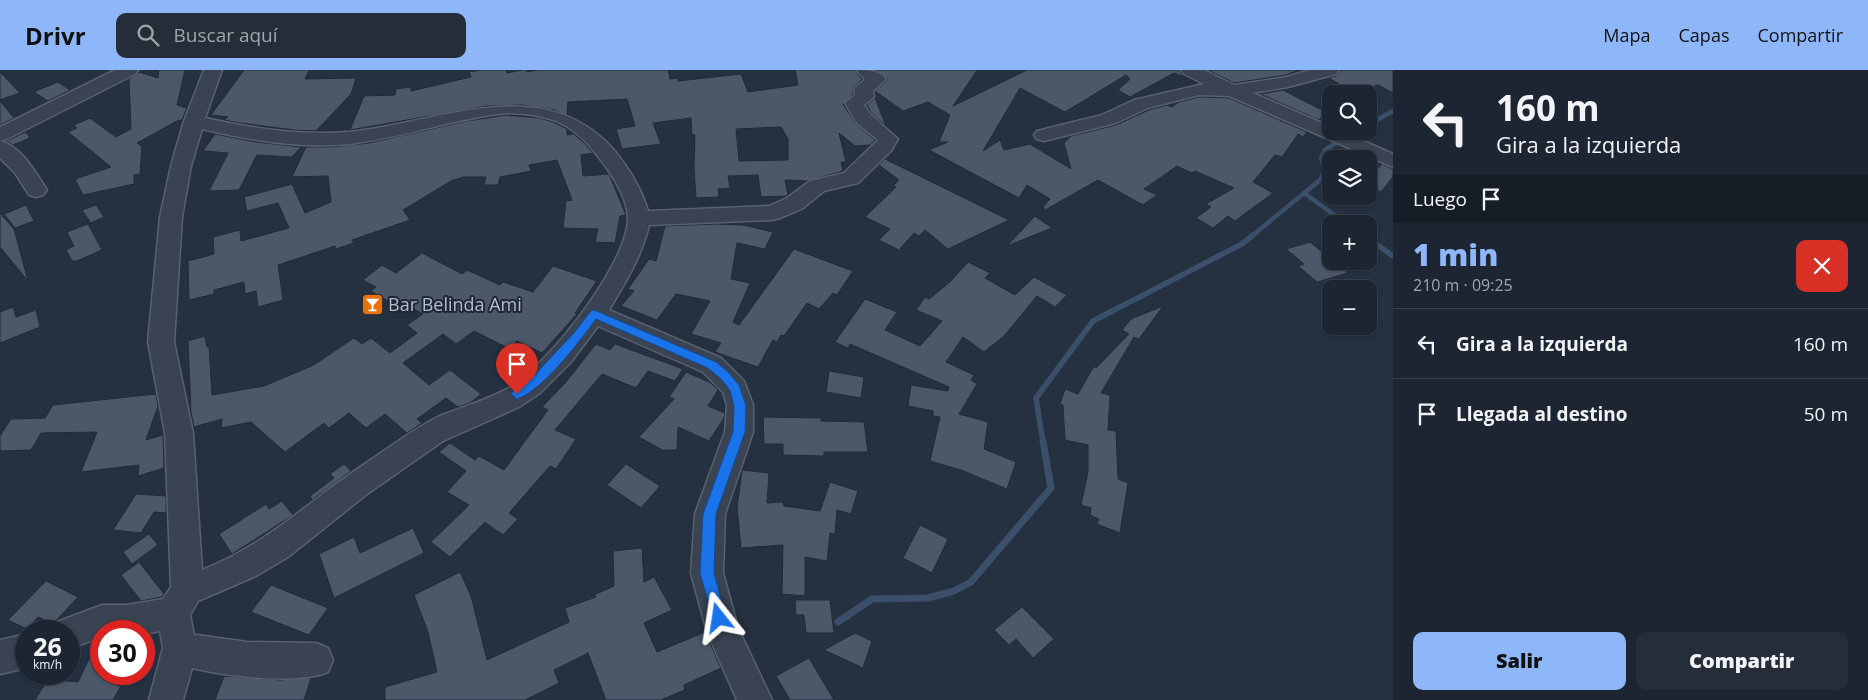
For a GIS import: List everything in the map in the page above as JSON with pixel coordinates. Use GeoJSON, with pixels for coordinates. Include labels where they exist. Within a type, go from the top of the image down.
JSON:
{"type":"FeatureCollection","features":[{"type":"Feature","properties":{"kind":"street"},"geometry":{"type":"LineString","coordinates":[[0,135],[129,70]]}},
{"type":"Feature","properties":{"kind":"street"},"geometry":{"type":"LineString","coordinates":[[166,700],[180,648],[179,433],[161,342],[171,217],[181,166],[194,121],[213,70]]}},
{"type":"Feature","properties":{"kind":"street"},"geometry":{"type":"LineString","coordinates":[[639,218],[772,213],[795,203],[817,186],[851,178],[884,147],[888,138],[857,113],[854,103],[865,97],[862,89],[877,79],[865,70]]}},
{"type":"Feature","properties":{"kind":"street"},"geometry":{"type":"LineString","coordinates":[[1190,70],[1232,91],[1393,161]]}},
{"type":"Feature","properties":{"kind":"street"},"geometry":{"type":"LineString","coordinates":[[1044,136],[1109,119],[1141,104],[1199,89],[1232,91],[1288,82],[1330,70]]}},
{"type":"Feature","properties":{"kind":"street"},"geometry":{"type":"LineString","coordinates":[[80,629],[102,621],[127,621],[180,601],[275,549],[380,468],[441,429],[489,410],[531,387],[578,336],[594,314],[631,248],[639,218],[624,177],[599,143],[578,124],[558,114],[533,109],[506,108],[470,112],[388,132],[347,138],[300,139],[194,121]]}},
{"type":"Feature","properties":{"kind":"street"},"geometry":{"type":"LineString","coordinates":[[0,147],[23,169],[36,190]]}},
{"type":"Feature","properties":{"kind":"street"},"geometry":{"type":"LineString","coordinates":[[594,314],[712,365],[735,388],[740,406],[739,432],[710,514],[707,573],[723,632],[754,700]]}},
{"type":"Feature","properties":{"kind":"street"},"geometry":{"type":"LineString","coordinates":[[180,648],[211,656],[248,661],[316,660]]}},
{"type":"Feature","properties":{"kind":"street"},"geometry":{"type":"LineString","coordinates":[[0,658],[15,654]]}},
{"type":"Feature","properties":{"kind":"building"},"geometry":{"type":"Polygon","coordinates":[[[159,70],[185,70],[177,105],[187,108],[182,120],[137,143],[142,147],[140,174],[134,175],[134,184],[83,195],[75,179],[111,167],[68,132],[77,128],[74,125],[90,118],[116,137],[131,129],[129,79],[139,72],[158,78],[159,70]]]}},
{"type":"Feature","properties":{"kind":"building"},"geometry":{"type":"Polygon","coordinates":[[[244,70],[309,70],[305,79],[356,78],[351,94],[316,131],[294,130],[240,123],[224,120],[228,117],[211,115],[244,70]]]}},
{"type":"Feature","properties":{"kind":"building"},"geometry":{"type":"Polygon","coordinates":[[[480,70],[506,70],[507,73],[522,70],[527,72],[537,70],[668,70],[670,79],[678,78],[678,81],[741,74],[748,92],[798,85],[795,70],[854,70],[862,79],[853,88],[853,94],[843,104],[856,124],[875,140],[870,145],[855,146],[839,133],[846,162],[841,162],[843,171],[807,181],[785,180],[788,195],[786,196],[761,197],[758,175],[728,176],[730,188],[718,189],[719,197],[696,198],[694,168],[695,135],[692,135],[691,118],[653,123],[661,144],[622,149],[616,129],[635,126],[627,99],[568,102],[567,116],[554,110],[522,105],[487,106],[350,130],[364,96],[395,95],[396,89],[411,87],[411,91],[471,77],[469,72],[480,70]],[[781,127],[736,129],[739,161],[788,160],[788,139],[781,127]]]}},
{"type":"Feature","properties":{"kind":"building"},"geometry":{"type":"Polygon","coordinates":[[[875,70],[977,70],[953,106],[1027,70],[1179,70],[1183,76],[1198,83],[1174,73],[1130,97],[1118,90],[1130,79],[1126,75],[1065,112],[1020,88],[983,151],[1000,140],[1004,150],[1030,144],[1071,169],[1064,143],[1071,136],[1116,125],[1149,110],[1167,105],[1172,107],[1179,102],[1199,97],[1229,98],[1307,132],[1303,137],[1298,134],[1282,157],[1275,155],[1253,182],[1273,193],[1235,221],[1228,216],[1213,228],[1196,218],[1211,207],[1206,204],[1234,188],[1195,171],[1192,173],[1177,166],[1144,189],[1157,195],[1143,205],[1098,180],[1045,210],[1043,207],[1050,199],[1027,185],[1019,198],[929,150],[948,142],[939,142],[950,115],[928,102],[903,111],[875,91],[888,79],[875,70]]]}},
{"type":"Feature","properties":{"kind":"building"},"geometry":{"type":"Polygon","coordinates":[[[1208,70],[1299,70],[1286,75],[1234,83],[1208,70]]]}},
{"type":"Feature","properties":{"kind":"building"},"geometry":{"type":"Polygon","coordinates":[[[1341,70],[1393,70],[1393,93],[1378,85],[1341,85],[1329,78],[1336,76],[1341,70]]]}},
{"type":"Feature","properties":{"kind":"building"},"geometry":{"type":"Polygon","coordinates":[[[0,72],[20,93],[0,100],[0,72]]]}},
{"type":"Feature","properties":{"kind":"building"},"geometry":{"type":"Polygon","coordinates":[[[58,82],[70,90],[48,101],[34,92],[58,82]]]}},
{"type":"Feature","properties":{"kind":"building"},"geometry":{"type":"Polygon","coordinates":[[[1283,90],[1322,110],[1322,117],[1319,120],[1260,94],[1283,90]]]}},
{"type":"Feature","properties":{"kind":"building"},"geometry":{"type":"Polygon","coordinates":[[[875,98],[886,126],[872,114],[867,105],[875,98]]]}},
{"type":"Feature","properties":{"kind":"building"},"geometry":{"type":"Polygon","coordinates":[[[0,101],[14,118],[0,125],[0,101]]]}},
{"type":"Feature","properties":{"kind":"building"},"geometry":{"type":"Polygon","coordinates":[[[506,115],[540,118],[553,122],[567,129],[567,135],[574,134],[593,153],[581,155],[583,176],[609,174],[626,215],[620,216],[615,243],[595,242],[598,229],[563,228],[566,201],[572,200],[557,160],[529,165],[531,171],[500,177],[498,185],[484,185],[486,177],[463,177],[451,181],[403,210],[410,220],[352,240],[354,243],[336,249],[335,246],[278,265],[283,300],[258,307],[256,291],[245,294],[244,282],[214,290],[214,294],[189,300],[188,261],[214,254],[213,237],[240,230],[241,241],[289,228],[278,203],[247,211],[244,197],[292,184],[305,213],[331,202],[328,176],[292,177],[306,147],[331,147],[369,143],[467,121],[506,115]]]}},
{"type":"Feature","properties":{"kind":"building"},"geometry":{"type":"Polygon","coordinates":[[[26,132],[30,138],[13,145],[6,141],[26,132]]]}},
{"type":"Feature","properties":{"kind":"building"},"geometry":{"type":"Polygon","coordinates":[[[215,134],[256,142],[301,147],[292,157],[257,155],[239,190],[209,191],[228,153],[203,151],[215,134]]]}},
{"type":"Feature","properties":{"kind":"building"},"geometry":{"type":"Polygon","coordinates":[[[885,159],[1009,220],[948,249],[925,230],[919,236],[914,233],[899,250],[879,240],[890,229],[865,217],[896,187],[893,186],[899,180],[879,165],[885,159]]]}},
{"type":"Feature","properties":{"kind":"building"},"geometry":{"type":"Polygon","coordinates":[[[1382,164],[1393,169],[1393,177],[1381,192],[1377,190],[1377,169],[1382,164]]]}},
{"type":"Feature","properties":{"kind":"building"},"geometry":{"type":"Polygon","coordinates":[[[26,205],[34,221],[15,228],[4,214],[26,205]]]}},
{"type":"Feature","properties":{"kind":"building"},"geometry":{"type":"Polygon","coordinates":[[[96,205],[104,217],[91,223],[82,210],[96,205]]]}},
{"type":"Feature","properties":{"kind":"building"},"geometry":{"type":"Polygon","coordinates":[[[0,213],[14,229],[28,281],[0,247],[0,213]]]}},
{"type":"Feature","properties":{"kind":"building"},"geometry":{"type":"Polygon","coordinates":[[[1035,216],[1052,228],[1007,246],[1035,216]]]}},
{"type":"Feature","properties":{"kind":"building"},"geometry":{"type":"Polygon","coordinates":[[[88,224],[102,250],[77,261],[72,261],[66,250],[74,246],[67,232],[88,224]]]}},
{"type":"Feature","properties":{"kind":"building"},"geometry":{"type":"Polygon","coordinates":[[[743,225],[773,232],[765,249],[737,243],[731,279],[750,283],[733,322],[739,325],[794,249],[853,271],[837,295],[833,293],[819,309],[807,303],[784,336],[781,335],[777,342],[773,340],[758,367],[715,352],[721,343],[691,334],[710,301],[676,294],[657,320],[621,306],[634,291],[628,289],[649,259],[656,261],[665,226],[743,225]]]}},
{"type":"Feature","properties":{"kind":"building"},"geometry":{"type":"Polygon","coordinates":[[[1310,242],[1322,252],[1322,270],[1344,270],[1348,273],[1317,282],[1298,266],[1304,264],[1286,249],[1310,242]]]}},
{"type":"Feature","properties":{"kind":"building"},"geometry":{"type":"Polygon","coordinates":[[[422,253],[462,274],[467,270],[500,285],[503,282],[533,292],[553,266],[597,281],[575,313],[577,314],[542,353],[517,341],[510,349],[474,331],[456,344],[443,334],[403,363],[429,385],[450,370],[481,394],[470,403],[458,407],[446,398],[417,419],[422,423],[407,433],[385,414],[366,428],[349,413],[329,428],[324,423],[285,452],[251,422],[221,428],[222,419],[194,427],[191,412],[188,341],[205,336],[207,347],[209,347],[212,395],[264,386],[314,365],[354,338],[362,344],[371,338],[390,353],[417,333],[407,325],[423,314],[392,298],[388,301],[371,291],[376,287],[363,280],[382,265],[396,273],[422,253]]]}},
{"type":"Feature","properties":{"kind":"building"},"geometry":{"type":"Polygon","coordinates":[[[968,262],[990,273],[985,278],[1015,295],[1034,277],[1067,295],[1055,307],[1037,296],[1004,336],[984,352],[963,337],[946,362],[974,375],[971,380],[977,384],[959,414],[988,422],[984,449],[1016,462],[1007,489],[961,470],[930,461],[940,417],[933,416],[933,411],[908,406],[911,385],[948,391],[949,387],[850,344],[848,348],[835,342],[865,299],[897,312],[885,330],[920,346],[942,321],[916,310],[925,297],[929,299],[950,282],[968,262]]]}},
{"type":"Feature","properties":{"kind":"building"},"geometry":{"type":"Polygon","coordinates":[[[1163,306],[1139,339],[1134,337],[1101,393],[1110,395],[1108,430],[1116,431],[1118,479],[1128,483],[1120,533],[1097,524],[1099,519],[1090,515],[1091,508],[1081,505],[1088,472],[1088,445],[1065,440],[1063,405],[1060,404],[1065,389],[1078,394],[1094,366],[1096,368],[1129,334],[1122,330],[1131,319],[1163,306]]]}},
{"type":"Feature","properties":{"kind":"building"},"geometry":{"type":"Polygon","coordinates":[[[13,307],[16,317],[36,310],[40,327],[0,343],[0,312],[13,307]]]}},
{"type":"Feature","properties":{"kind":"building"},"geometry":{"type":"Polygon","coordinates":[[[596,344],[610,350],[615,344],[683,369],[675,381],[648,371],[636,388],[602,374],[555,430],[576,439],[556,469],[550,466],[509,513],[518,519],[503,535],[485,522],[450,557],[431,542],[469,505],[447,492],[466,471],[439,452],[450,443],[475,460],[479,456],[504,470],[548,410],[542,407],[566,382],[596,344]]]}},
{"type":"Feature","properties":{"kind":"building"},"geometry":{"type":"Polygon","coordinates":[[[829,371],[864,377],[861,398],[826,392],[829,371]]]}},
{"type":"Feature","properties":{"kind":"building"},"geometry":{"type":"Polygon","coordinates":[[[686,372],[711,383],[718,390],[708,406],[725,413],[724,418],[709,441],[678,427],[677,450],[662,450],[639,437],[674,399],[669,397],[686,372]]]}},
{"type":"Feature","properties":{"kind":"building"},"geometry":{"type":"Polygon","coordinates":[[[156,394],[158,406],[146,440],[163,435],[164,468],[138,476],[139,465],[81,472],[97,432],[41,433],[31,450],[0,451],[0,436],[11,419],[45,418],[53,405],[156,394]]]}},
{"type":"Feature","properties":{"kind":"building"},"geometry":{"type":"Polygon","coordinates":[[[763,417],[821,418],[821,421],[864,422],[868,452],[824,452],[824,456],[783,455],[783,444],[764,444],[763,417]]]}},
{"type":"Feature","properties":{"kind":"building"},"geometry":{"type":"Polygon","coordinates":[[[344,464],[351,471],[312,500],[310,496],[334,478],[330,474],[344,464]]]}},
{"type":"Feature","properties":{"kind":"building"},"geometry":{"type":"Polygon","coordinates":[[[626,464],[660,486],[641,508],[607,485],[626,464]]]}},
{"type":"Feature","properties":{"kind":"building"},"geometry":{"type":"Polygon","coordinates":[[[742,470],[769,473],[767,503],[783,502],[784,506],[820,511],[830,482],[858,491],[851,514],[837,510],[835,534],[830,533],[827,561],[805,557],[805,596],[782,594],[783,545],[741,548],[737,508],[742,470]]]}},
{"type":"Feature","properties":{"kind":"building"},"geometry":{"type":"Polygon","coordinates":[[[136,494],[166,496],[166,513],[154,512],[141,533],[113,530],[136,494]]]}},
{"type":"Feature","properties":{"kind":"building"},"geometry":{"type":"Polygon","coordinates":[[[282,501],[293,515],[232,554],[219,534],[266,504],[269,509],[282,501]]]}},
{"type":"Feature","properties":{"kind":"building"},"geometry":{"type":"Polygon","coordinates":[[[920,525],[948,539],[932,573],[903,558],[920,525]]]}},
{"type":"Feature","properties":{"kind":"building"},"geometry":{"type":"Polygon","coordinates":[[[413,528],[424,553],[334,598],[319,554],[354,537],[360,553],[413,528]]]}},
{"type":"Feature","properties":{"kind":"building"},"geometry":{"type":"Polygon","coordinates":[[[149,534],[158,545],[132,564],[123,552],[149,534]]]}},
{"type":"Feature","properties":{"kind":"building"},"geometry":{"type":"Polygon","coordinates":[[[642,548],[644,582],[654,577],[672,610],[644,623],[657,652],[705,632],[721,668],[684,685],[685,690],[661,700],[606,700],[588,653],[554,670],[559,683],[525,700],[385,700],[385,687],[437,672],[428,632],[414,595],[460,572],[471,596],[487,660],[569,622],[565,608],[596,597],[594,595],[614,586],[613,551],[642,548]]]}},
{"type":"Feature","properties":{"kind":"building"},"geometry":{"type":"Polygon","coordinates":[[[139,562],[164,594],[162,597],[141,601],[121,575],[139,562]]]}},
{"type":"Feature","properties":{"kind":"building"},"geometry":{"type":"Polygon","coordinates":[[[46,581],[78,597],[57,620],[44,620],[38,617],[35,620],[15,620],[15,623],[8,620],[46,581]]]}},
{"type":"Feature","properties":{"kind":"building"},"geometry":{"type":"Polygon","coordinates":[[[271,585],[328,608],[309,635],[251,612],[271,585]]]}},
{"type":"Feature","properties":{"kind":"building"},"geometry":{"type":"Polygon","coordinates":[[[795,600],[830,600],[834,633],[806,633],[804,615],[796,615],[795,600]]]}},
{"type":"Feature","properties":{"kind":"building"},"geometry":{"type":"Polygon","coordinates":[[[1022,607],[1054,639],[1033,658],[1016,639],[1009,645],[994,630],[1022,607]]]}},
{"type":"Feature","properties":{"kind":"building"},"geometry":{"type":"Polygon","coordinates":[[[855,633],[872,641],[863,668],[824,650],[855,633]]]}},
{"type":"Feature","properties":{"kind":"building"},"geometry":{"type":"Polygon","coordinates":[[[90,657],[90,685],[121,686],[113,700],[35,700],[44,685],[80,685],[80,678],[90,657]]]}},
{"type":"Feature","properties":{"kind":"building"},"geometry":{"type":"Polygon","coordinates":[[[809,658],[834,700],[790,700],[776,676],[809,658]]]}},
{"type":"Feature","properties":{"kind":"building"},"geometry":{"type":"Polygon","coordinates":[[[224,676],[280,680],[311,678],[304,700],[215,700],[224,676]]]}},
{"type":"Feature","properties":{"kind":"waterway"},"geometry":{"type":"LineString","coordinates":[[1377,120],[1393,111]]}},
{"type":"Feature","properties":{"kind":"waterway"},"geometry":{"type":"LineString","coordinates":[[1304,193],[1320,180],[1325,170],[1321,158],[1325,150],[1341,140]]}},
{"type":"Feature","properties":{"kind":"waterway"},"geometry":{"type":"LineString","coordinates":[[1252,236],[1304,193]]}},
{"type":"Feature","properties":{"kind":"waterway"},"geometry":{"type":"LineString","coordinates":[[1304,193],[1335,215]]}},
{"type":"Feature","properties":{"kind":"waterway"},"geometry":{"type":"LineString","coordinates":[[1043,442],[1036,398],[1093,321],[1242,244],[1253,235]]}},
{"type":"Feature","properties":{"kind":"waterway"},"geometry":{"type":"LineString","coordinates":[[1377,245],[1393,256]]}},
{"type":"Feature","properties":{"kind":"waterway"},"geometry":{"type":"LineString","coordinates":[[838,622],[872,599],[928,598],[954,591],[971,582],[1051,488],[1043,441]]}},
{"type":"Feature","properties":{"kind":"place","name":"Bar Belinda Ami"},"geometry":{"type":"Point","coordinates":[372,304]}},
{"type":"Feature","properties":{"kind":"route"},"geometry":{"type":"LineString","coordinates":[[517,394],[531,387],[578,336],[594,314],[712,365],[724,375],[735,388],[740,406],[739,432],[731,460],[710,514],[707,573],[719,618]]}}]}
